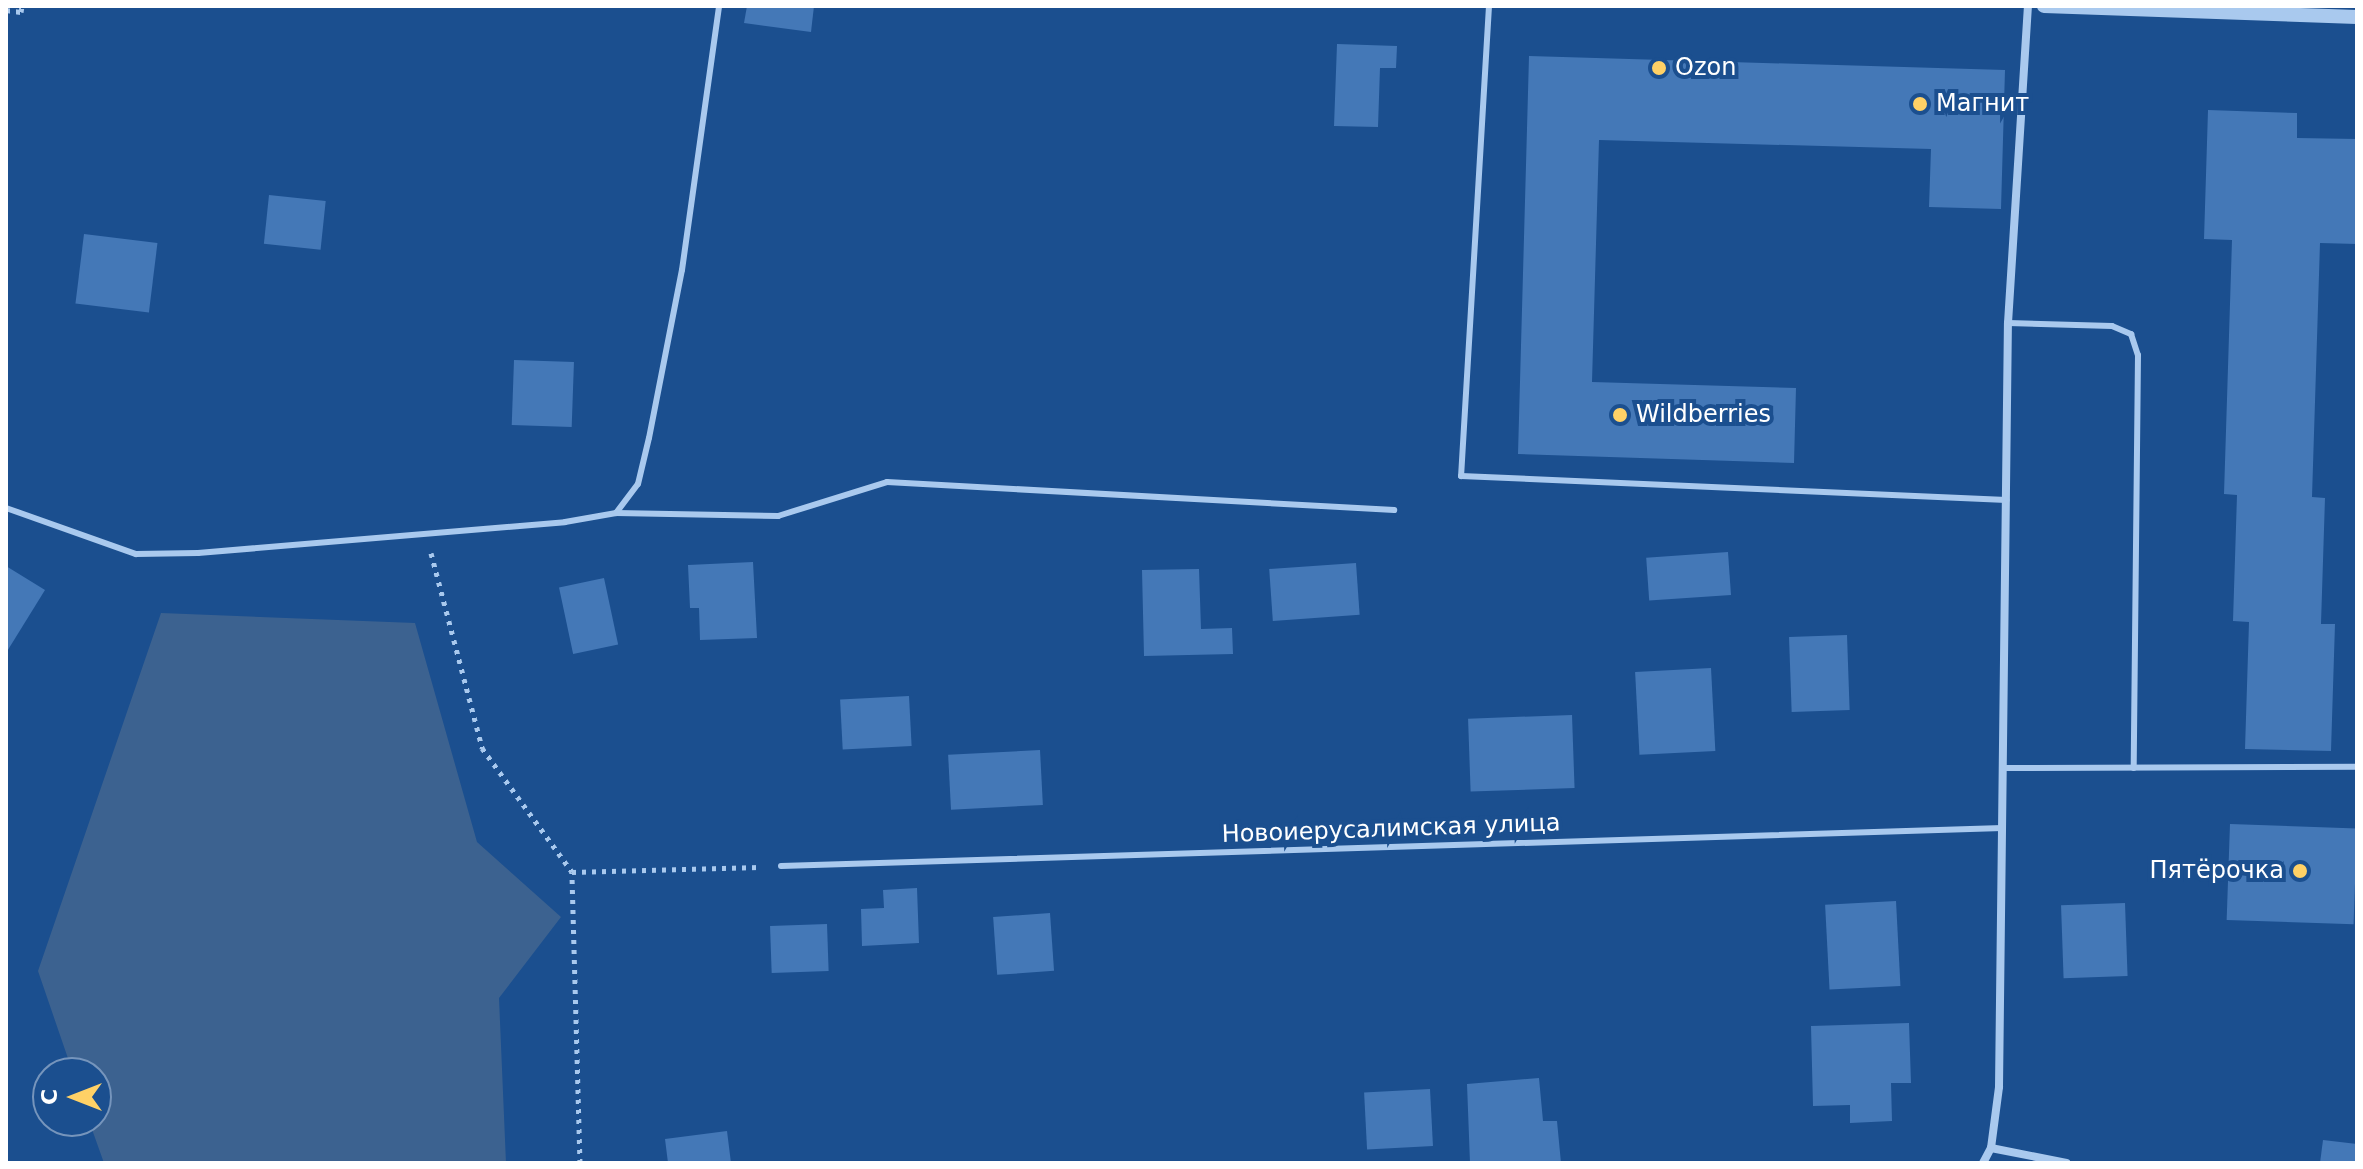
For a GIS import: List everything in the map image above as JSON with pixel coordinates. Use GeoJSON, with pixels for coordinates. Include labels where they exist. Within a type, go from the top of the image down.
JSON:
{"type":"FeatureCollection","features":[{"type":"Feature","properties":{"kind":"street"},"geometry":{"type":"LineString","coordinates":[[1983,1163],[1991,1148],[1999,1087],[2008,323],[2028,6]]}},
{"type":"Feature","properties":{"kind":"street"},"geometry":{"type":"LineString","coordinates":[[2044,6],[2357,17]]}},
{"type":"Feature","properties":{"kind":"street"},"geometry":{"type":"LineString","coordinates":[[1991,1148],[2067,1163]]}},
{"type":"Feature","properties":{"kind":"lane"},"geometry":{"type":"LineString","coordinates":[[616,513],[638,484],[649,438],[682,270],[719,6]]}},
{"type":"Feature","properties":{"kind":"lane"},"geometry":{"type":"LineString","coordinates":[[1489,6],[1461,476],[2006,500]]}},
{"type":"Feature","properties":{"kind":"lane"},"geometry":{"type":"LineString","coordinates":[[2008,323],[2112,326],[2131,334],[2138,355],[2134,768]]}},
{"type":"Feature","properties":{"kind":"lane"},"geometry":{"type":"LineString","coordinates":[[6,508],[136,554],[198,553],[426,534],[565,522],[616,513],[778,516],[887,482],[1394,510]]}},
{"type":"Feature","properties":{"kind":"lane"},"geometry":{"type":"LineString","coordinates":[[2003,768],[2357,767]]}},
{"type":"Feature","properties":{"kind":"lane","name":"Новоиерусалимская улица"},"geometry":{"type":"LineString","coordinates":[[781,866],[2002,828]]}},
{"type":"Feature","properties":{"kind":"path"},"geometry":{"type":"LineString","coordinates":[[6,10],[21,12],[22,6]]}},
{"type":"Feature","properties":{"kind":"path"},"geometry":{"type":"LineString","coordinates":[[426,534],[482,748],[572,872],[580,1163]]}},
{"type":"Feature","properties":{"kind":"path"},"geometry":{"type":"LineString","coordinates":[[572,872],[781,866]]}},
{"type":"Feature","properties":{"kind":"water"},"geometry":{"type":"Polygon","coordinates":[[[161,613],[415,623],[477,842],[561,917],[499,998],[506,1163],[104,1163],[95,1137],[112,1137],[112,1057],[68,1057],[38,971],[161,613]]]}},
{"type":"Feature","properties":{"kind":"building"},"geometry":{"type":"Polygon","coordinates":[[[747,6],[814,6],[811,32],[744,23],[747,6]]]}},
{"type":"Feature","properties":{"kind":"building"},"geometry":{"type":"Polygon","coordinates":[[[1337,44],[1397,46],[1396,68],[1380,68],[1378,127],[1334,126],[1337,44]]]}},
{"type":"Feature","properties":{"kind":"building"},"geometry":{"type":"Polygon","coordinates":[[[1529,56],[2005,70],[2001,209],[1929,207],[1931,149],[1599,140],[1592,382],[1796,388],[1794,463],[1518,454],[1529,56]]]}},
{"type":"Feature","properties":{"kind":"building"},"geometry":{"type":"Polygon","coordinates":[[[2208,110],[2297,113],[2297,138],[2357,139],[2357,244],[2320,243],[2312,497],[2325,498],[2321,624],[2335,624],[2331,751],[2245,749],[2249,622],[2233,621],[2237,495],[2224,494],[2232,240],[2204,239],[2208,110]]]}},
{"type":"Feature","properties":{"kind":"building"},"geometry":{"type":"Polygon","coordinates":[[[269,195],[326,201],[321,250],[264,244],[269,195]]]}},
{"type":"Feature","properties":{"kind":"building"},"geometry":{"type":"Polygon","coordinates":[[[84,234],[157,243],[149,312],[75,303],[84,234]]]}},
{"type":"Feature","properties":{"kind":"building"},"geometry":{"type":"Polygon","coordinates":[[[514,360],[574,362],[572,427],[512,425],[514,360]]]}},
{"type":"Feature","properties":{"kind":"building"},"geometry":{"type":"Polygon","coordinates":[[[1728,552],[1731,595],[1649,601],[1646,558],[1728,552]]]}},
{"type":"Feature","properties":{"kind":"building"},"geometry":{"type":"Polygon","coordinates":[[[753,562],[757,638],[700,640],[699,608],[690,608],[688,565],[753,562]]]}},
{"type":"Feature","properties":{"kind":"building"},"geometry":{"type":"Polygon","coordinates":[[[1356,563],[1360,615],[1273,621],[1269,569],[1356,563]]]}},
{"type":"Feature","properties":{"kind":"building"},"geometry":{"type":"Polygon","coordinates":[[[6,566],[45,590],[6,653],[6,566]]]}},
{"type":"Feature","properties":{"kind":"building"},"geometry":{"type":"Polygon","coordinates":[[[1199,569],[1201,629],[1232,628],[1233,654],[1144,656],[1142,570],[1199,569]]]}},
{"type":"Feature","properties":{"kind":"building"},"geometry":{"type":"Polygon","coordinates":[[[604,578],[618,645],[573,654],[559,588],[604,578]]]}},
{"type":"Feature","properties":{"kind":"building"},"geometry":{"type":"Polygon","coordinates":[[[1847,635],[1850,710],[1792,712],[1789,637],[1847,635]]]}},
{"type":"Feature","properties":{"kind":"building"},"geometry":{"type":"Polygon","coordinates":[[[1711,668],[1715,751],[1639,755],[1635,672],[1711,668]]]}},
{"type":"Feature","properties":{"kind":"building"},"geometry":{"type":"Polygon","coordinates":[[[909,696],[912,746],[843,750],[840,700],[909,696]]]}},
{"type":"Feature","properties":{"kind":"building"},"geometry":{"type":"Polygon","coordinates":[[[1572,715],[1575,788],[1471,792],[1468,719],[1572,715]]]}},
{"type":"Feature","properties":{"kind":"building"},"geometry":{"type":"Polygon","coordinates":[[[1040,750],[1043,805],[951,810],[948,755],[1040,750]]]}},
{"type":"Feature","properties":{"kind":"building"},"geometry":{"type":"Polygon","coordinates":[[[2230,824],[2357,828],[2354,924],[2227,920],[2230,824]]]}},
{"type":"Feature","properties":{"kind":"building"},"geometry":{"type":"Polygon","coordinates":[[[917,888],[919,943],[862,946],[861,909],[884,908],[883,890],[917,888]]]}},
{"type":"Feature","properties":{"kind":"building"},"geometry":{"type":"Polygon","coordinates":[[[1896,901],[1900,986],[1830,990],[1825,905],[1896,901]]]}},
{"type":"Feature","properties":{"kind":"building"},"geometry":{"type":"Polygon","coordinates":[[[2125,903],[2128,976],[2064,978],[2061,905],[2125,903]]]}},
{"type":"Feature","properties":{"kind":"building"},"geometry":{"type":"Polygon","coordinates":[[[1050,913],[1054,971],[997,975],[993,917],[1050,913]]]}},
{"type":"Feature","properties":{"kind":"building"},"geometry":{"type":"Polygon","coordinates":[[[827,924],[829,971],[772,973],[770,926],[827,924]]]}},
{"type":"Feature","properties":{"kind":"building"},"geometry":{"type":"Polygon","coordinates":[[[1909,1023],[1911,1083],[1891,1083],[1892,1121],[1850,1123],[1850,1105],[1813,1106],[1811,1026],[1909,1023]]]}},
{"type":"Feature","properties":{"kind":"building"},"geometry":{"type":"Polygon","coordinates":[[[1539,1078],[1543,1121],[1557,1121],[1561,1163],[1470,1163],[1467,1084],[1539,1078]]]}},
{"type":"Feature","properties":{"kind":"building"},"geometry":{"type":"Polygon","coordinates":[[[1430,1089],[1433,1146],[1367,1149],[1364,1092],[1430,1089]]]}},
{"type":"Feature","properties":{"kind":"building"},"geometry":{"type":"Polygon","coordinates":[[[727,1131],[731,1163],[668,1163],[665,1139],[727,1131]]]}},
{"type":"Feature","properties":{"kind":"building"},"geometry":{"type":"Polygon","coordinates":[[[2323,1140],[2357,1144],[2357,1163],[2320,1163],[2323,1140]]]}},
{"type":"Feature","properties":{"kind":"place","name":"Ozon"},"geometry":{"type":"Point","coordinates":[1659,68]}},
{"type":"Feature","properties":{"kind":"place","name":"Магнит"},"geometry":{"type":"Point","coordinates":[1920,104]}},
{"type":"Feature","properties":{"kind":"place","name":"Wildberries"},"geometry":{"type":"Point","coordinates":[1620,415]}},
{"type":"Feature","properties":{"kind":"place","name":"Пятёрочка"},"geometry":{"type":"Point","coordinates":[2300,871]}}]}
